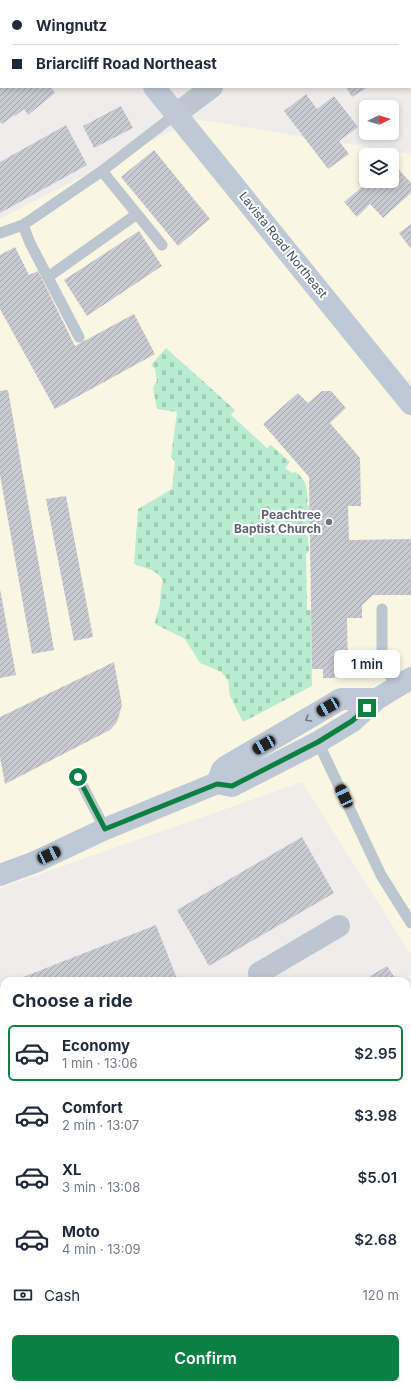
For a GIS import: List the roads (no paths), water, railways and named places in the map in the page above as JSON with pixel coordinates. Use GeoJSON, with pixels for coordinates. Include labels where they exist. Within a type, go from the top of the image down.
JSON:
{"type":"FeatureCollection","features":[{"type":"Feature","properties":{"kind":"main road","name":"Lavista Road Northeast"},"geometry":{"type":"LineString","coordinates":[[155,88],[411,404]]}},
{"type":"Feature","properties":{"kind":"main road"},"geometry":{"type":"LineString","coordinates":[[0,875],[35,862],[105,829],[217,784],[232,786],[318,742],[352,721],[377,698],[404,682]]}},
{"type":"Feature","properties":{"kind":"main road"},"geometry":{"type":"LineString","coordinates":[[217,784],[222,770],[225,767],[341,700],[377,698]]}},
{"type":"Feature","properties":{"kind":"street"},"geometry":{"type":"LineString","coordinates":[[176,114],[211,88]]}},
{"type":"Feature","properties":{"kind":"street"},"geometry":{"type":"LineString","coordinates":[[257,977],[339,926]]}},
{"type":"Feature","properties":{"kind":"lane"},"geometry":{"type":"LineString","coordinates":[[0,233],[23,225],[102,171],[176,114]]}},
{"type":"Feature","properties":{"kind":"lane"},"geometry":{"type":"LineString","coordinates":[[102,171],[162,245]]}},
{"type":"Feature","properties":{"kind":"lane"},"geometry":{"type":"LineString","coordinates":[[48,277],[137,214]]}},
{"type":"Feature","properties":{"kind":"lane"},"geometry":{"type":"LineString","coordinates":[[23,225],[30,243],[79,337]]}},
{"type":"Feature","properties":{"kind":"lane"},"geometry":{"type":"LineString","coordinates":[[382,609],[382,657],[385,667],[404,682]]}},
{"type":"Feature","properties":{"kind":"lane"},"geometry":{"type":"LineString","coordinates":[[318,742],[381,875],[411,923]]}},
{"type":"Feature","properties":{"kind":"lane"},"geometry":{"type":"LineString","coordinates":[[78,777],[105,829]]}},
{"type":"Feature","properties":{"kind":"place","name":"Peachtree Baptist Church"},"geometry":{"type":"Point","coordinates":[329,522]}}]}
